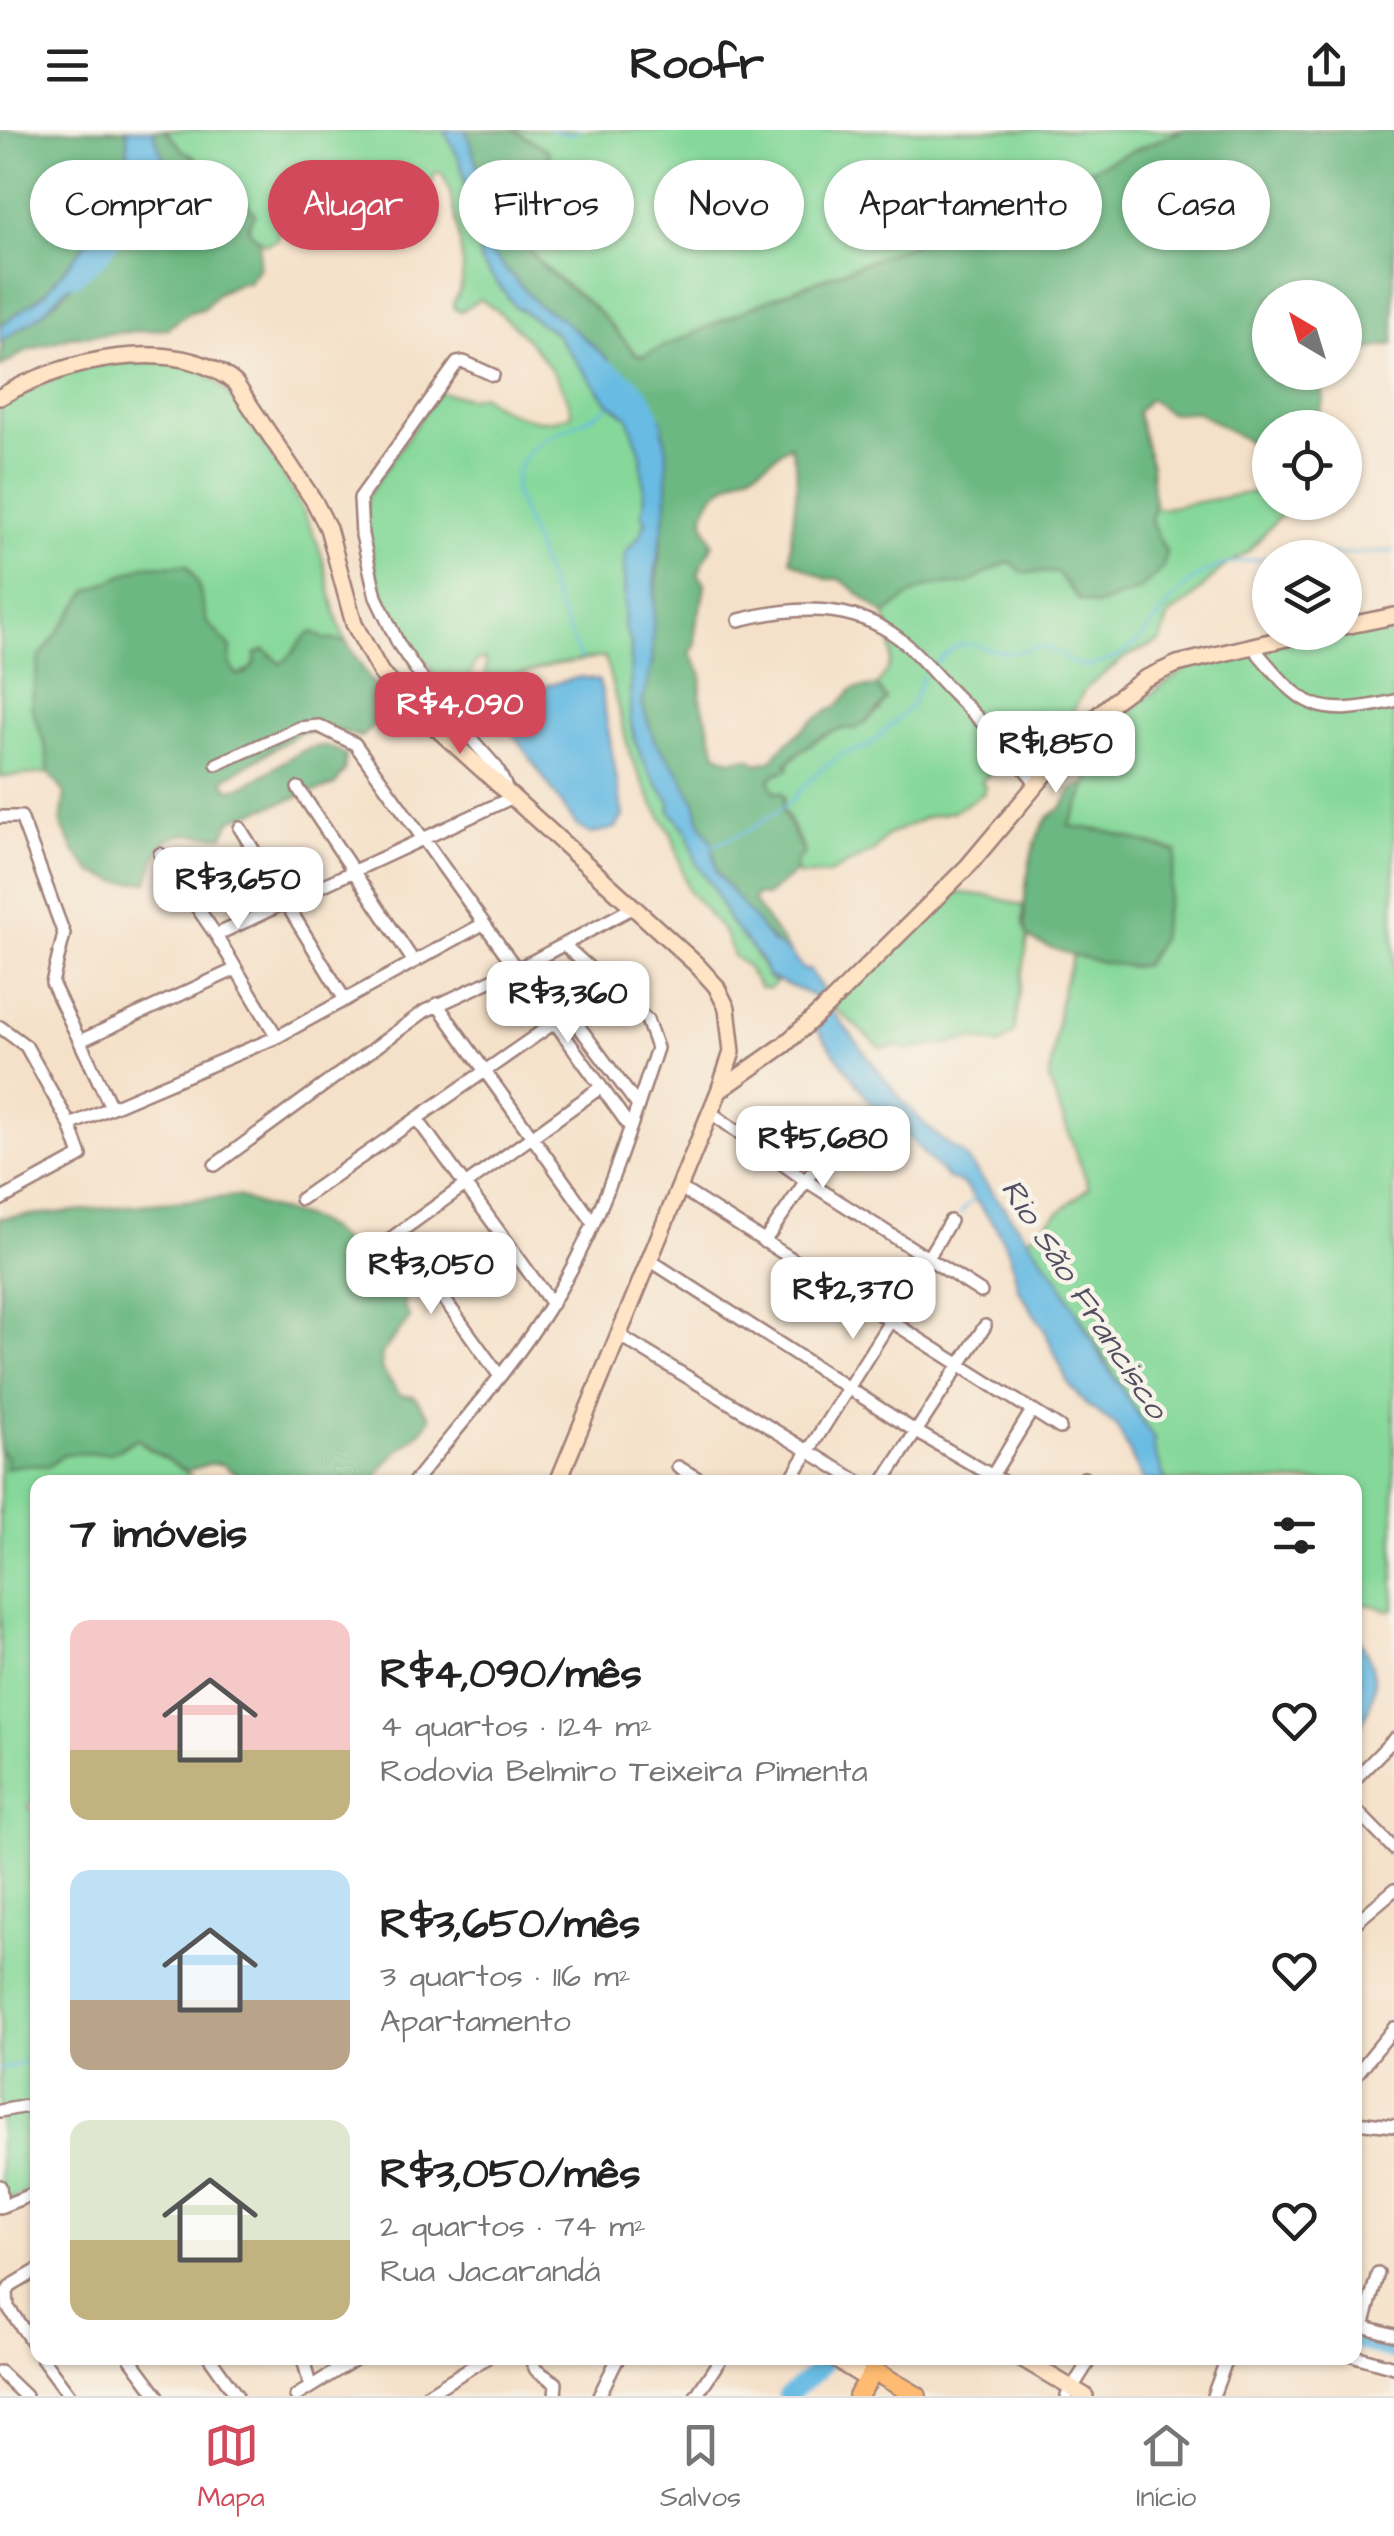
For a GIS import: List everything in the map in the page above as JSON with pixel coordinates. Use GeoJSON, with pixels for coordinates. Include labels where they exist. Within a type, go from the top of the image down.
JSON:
{"type":"FeatureCollection","features":[{"type":"Feature","properties":{"kind":"main road"},"geometry":{"type":"LineString","coordinates":[[0,397],[44,374],[80,363],[126,357],[189,359],[220,370],[249,399],[314,501],[328,528],[354,624],[381,672],[421,714],[706,976],[727,1008],[732,1052],[719,1090],[561,1475]]}},
{"type":"Feature","properties":{"kind":"main road"},"geometry":{"type":"LineString","coordinates":[[1362,623],[1394,616]]}},
{"type":"Feature","properties":{"kind":"main road"},"geometry":{"type":"LineString","coordinates":[[719,1090],[784,1045],[829,1004],[968,866],[1084,728],[1144,678],[1177,664],[1252,645]]}},
{"type":"Feature","properties":{"kind":"main road"},"geometry":{"type":"LineString","coordinates":[[849,2365],[867,2382],[895,2396]]}},
{"type":"Feature","properties":{"kind":"main road"},"geometry":{"type":"LineString","coordinates":[[1032,2365],[1075,2394]]}},
{"type":"Feature","properties":{"kind":"main road"},"geometry":{"type":"LineString","coordinates":[[867,2382],[917,2396]]}},
{"type":"Feature","properties":{"kind":"street"},"geometry":{"type":"LineString","coordinates":[[216,936],[512,798],[497,768],[436,699],[399,645],[376,598],[362,535],[360,498],[457,363],[464,362],[493,374]]}},
{"type":"Feature","properties":{"kind":"street"},"geometry":{"type":"LineString","coordinates":[[739,620],[808,608],[862,619],[884,630],[912,651],[1038,784]]}},
{"type":"Feature","properties":{"kind":"street"},"geometry":{"type":"LineString","coordinates":[[1256,650],[1306,703],[1324,708],[1394,701]]}},
{"type":"Feature","properties":{"kind":"street"},"geometry":{"type":"LineString","coordinates":[[421,714],[436,699]]}},
{"type":"Feature","properties":{"kind":"street"},"geometry":{"type":"LineString","coordinates":[[217,764],[299,728],[319,726],[354,744],[630,1128]]}},
{"type":"Feature","properties":{"kind":"street"},"geometry":{"type":"LineString","coordinates":[[298,788],[414,962]]}},
{"type":"Feature","properties":{"kind":"street"},"geometry":{"type":"LineString","coordinates":[[0,816],[21,816],[64,934],[52,983],[111,1107]]}},
{"type":"Feature","properties":{"kind":"street"},"geometry":{"type":"LineString","coordinates":[[240,828],[346,1000]]}},
{"type":"Feature","properties":{"kind":"street"},"geometry":{"type":"LineString","coordinates":[[160,854],[216,936],[276,1037]]}},
{"type":"Feature","properties":{"kind":"street"},"geometry":{"type":"LineString","coordinates":[[215,1164],[437,1004],[531,962],[634,907]]}},
{"type":"Feature","properties":{"kind":"street"},"geometry":{"type":"LineString","coordinates":[[70,1125],[276,1037],[483,924]]}},
{"type":"Feature","properties":{"kind":"street"},"geometry":{"type":"LineString","coordinates":[[420,1475],[552,1304],[593,1222],[656,1048],[647,1020],[564,945]]}},
{"type":"Feature","properties":{"kind":"street"},"geometry":{"type":"LineString","coordinates":[[531,962],[638,1106]]}},
{"type":"Feature","properties":{"kind":"street"},"geometry":{"type":"LineString","coordinates":[[80,1040],[236,969]]}},
{"type":"Feature","properties":{"kind":"street"},"geometry":{"type":"LineString","coordinates":[[437,1004],[593,1222]]}},
{"type":"Feature","properties":{"kind":"street"},"geometry":{"type":"LineString","coordinates":[[301,1199],[554,1023]]}},
{"type":"Feature","properties":{"kind":"street"},"geometry":{"type":"LineString","coordinates":[[0,1027],[26,1046],[70,1125],[81,1156],[0,1200]]}},
{"type":"Feature","properties":{"kind":"street"},"geometry":{"type":"LineString","coordinates":[[361,1260],[601,1087]]}},
{"type":"Feature","properties":{"kind":"street"},"geometry":{"type":"LineString","coordinates":[[710,1112],[805,1180],[981,1292]]}},
{"type":"Feature","properties":{"kind":"street"},"geometry":{"type":"LineString","coordinates":[[764,1242],[844,1126],[866,1118]]}},
{"type":"Feature","properties":{"kind":"street"},"geometry":{"type":"LineString","coordinates":[[416,1119],[552,1304]]}},
{"type":"Feature","properties":{"kind":"street"},"geometry":{"type":"LineString","coordinates":[[680,1188],[1060,1428]]}},
{"type":"Feature","properties":{"kind":"street"},"geometry":{"type":"LineString","coordinates":[[793,1475],[890,1324],[950,1220]]}},
{"type":"Feature","properties":{"kind":"street"},"geometry":{"type":"LineString","coordinates":[[397,1234],[499,1374]]}},
{"type":"Feature","properties":{"kind":"street"},"geometry":{"type":"LineString","coordinates":[[648,1259],[985,1475]]}},
{"type":"Feature","properties":{"kind":"street"},"geometry":{"type":"LineString","coordinates":[[887,1475],[986,1326]]}},
{"type":"Feature","properties":{"kind":"street"},"geometry":{"type":"LineString","coordinates":[[617,1334],[848,1475]]}},
{"type":"Feature","properties":{"kind":"street"},"geometry":{"type":"LineString","coordinates":[[992,1475],[1031,1412]]}},
{"type":"Feature","properties":{"kind":"street"},"geometry":{"type":"LineString","coordinates":[[678,1466],[693,1475]]}},
{"type":"Feature","properties":{"kind":"street"},"geometry":{"type":"LineString","coordinates":[[1362,1772],[1394,1739]]}},
{"type":"Feature","properties":{"kind":"street"},"geometry":{"type":"LineString","coordinates":[[1362,1816],[1394,1850]]}},
{"type":"Feature","properties":{"kind":"street"},"geometry":{"type":"LineString","coordinates":[[1362,1917],[1394,1890]]}},
{"type":"Feature","properties":{"kind":"street"},"geometry":{"type":"LineString","coordinates":[[1362,2068],[1394,2028]]}},
{"type":"Feature","properties":{"kind":"street"},"geometry":{"type":"LineString","coordinates":[[1382,2044],[1394,2036]]}},
{"type":"Feature","properties":{"kind":"street"},"geometry":{"type":"LineString","coordinates":[[0,2112],[30,2106]]}},
{"type":"Feature","properties":{"kind":"street"},"geometry":{"type":"LineString","coordinates":[[1362,2123],[1394,2126]]}},
{"type":"Feature","properties":{"kind":"street"},"geometry":{"type":"LineString","coordinates":[[0,2186],[1,2206],[30,2195]]}},
{"type":"Feature","properties":{"kind":"street"},"geometry":{"type":"LineString","coordinates":[[1362,2317],[1378,2272]]}},
{"type":"Feature","properties":{"kind":"street"},"geometry":{"type":"LineString","coordinates":[[30,2275],[10,2286],[8,2306],[30,2339]]}},
{"type":"Feature","properties":{"kind":"street"},"geometry":{"type":"LineString","coordinates":[[1362,2326],[1394,2335]]}},
{"type":"Feature","properties":{"kind":"street"},"geometry":{"type":"LineString","coordinates":[[1362,2358],[1394,2367]]}},
{"type":"Feature","properties":{"kind":"street"},"geometry":{"type":"LineString","coordinates":[[47,2365],[70,2396]]}},
{"type":"Feature","properties":{"kind":"street"},"geometry":{"type":"LineString","coordinates":[[135,2365],[158,2396]]}},
{"type":"Feature","properties":{"kind":"street"},"geometry":{"type":"LineString","coordinates":[[215,2365],[237,2396]]}},
{"type":"Feature","properties":{"kind":"street"},"geometry":{"type":"LineString","coordinates":[[305,2365],[310,2386]]}},
{"type":"Feature","properties":{"kind":"street"},"geometry":{"type":"LineString","coordinates":[[296,2396],[344,2365]]}},
{"type":"Feature","properties":{"kind":"street"},"geometry":{"type":"LineString","coordinates":[[425,2396],[475,2365]]}},
{"type":"Feature","properties":{"kind":"street"},"geometry":{"type":"LineString","coordinates":[[534,2365],[556,2384],[555,2396]]}},
{"type":"Feature","properties":{"kind":"street"},"geometry":{"type":"LineString","coordinates":[[599,2396],[614,2365]]}},
{"type":"Feature","properties":{"kind":"street"},"geometry":{"type":"LineString","coordinates":[[696,2396],[716,2365]]}},
{"type":"Feature","properties":{"kind":"street"},"geometry":{"type":"LineString","coordinates":[[1075,2394],[1088,2365]]}},
{"type":"Feature","properties":{"kind":"street"},"geometry":{"type":"LineString","coordinates":[[1213,2396],[1224,2365]]}},
{"type":"Feature","properties":{"kind":"street"},"geometry":{"type":"LineString","coordinates":[[0,2372],[25,2396]]}},
{"type":"Feature","properties":{"kind":"green space"},"geometry":{"type":"Polygon","coordinates":[[[0,130],[127,130],[128,160],[30,160],[30,250],[83,250],[44,294],[0,326],[0,130]]]}},
{"type":"Feature","properties":{"kind":"green space"},"geometry":{"type":"Polygon","coordinates":[[[153,130],[165,130],[198,160],[163,160],[153,130]]]}},
{"type":"Feature","properties":{"kind":"green space"},"geometry":{"type":"Polygon","coordinates":[[[165,130],[444,130],[460,160],[459,244],[454,209],[439,173],[439,160],[268,160],[265,244],[249,231],[248,160],[198,160],[165,130]]]}},
{"type":"Feature","properties":{"kind":"green space"},"geometry":{"type":"Polygon","coordinates":[[[466,130],[514,130],[548,150],[550,160],[475,160],[466,130]]]}},
{"type":"Feature","properties":{"kind":"green space"},"geometry":{"type":"Polygon","coordinates":[[[514,130],[1183,130],[1102,164],[1102,160],[824,160],[824,250],[897,250],[768,300],[644,356],[636,354],[593,307],[530,250],[634,250],[634,160],[551,160],[548,150],[514,130]]]}},
{"type":"Feature","properties":{"kind":"green space"},"geometry":{"type":"Polygon","coordinates":[[[1183,130],[1394,130],[1394,344],[1362,351],[1362,280],[1252,280],[1252,390],[1322,390],[1324,401],[1320,410],[1252,410],[1252,444],[1197,412],[1169,413],[1149,399],[1137,412],[1151,465],[1151,522],[1166,552],[1163,568],[1139,590],[1096,606],[1079,600],[1057,573],[1021,572],[1011,562],[970,582],[921,590],[885,615],[839,579],[826,579],[791,560],[797,488],[790,445],[713,496],[704,521],[713,543],[698,574],[705,583],[696,645],[690,652],[702,675],[700,697],[717,754],[730,760],[749,758],[757,764],[773,760],[813,720],[838,705],[853,689],[876,686],[886,699],[855,729],[837,730],[809,744],[787,763],[789,769],[769,781],[775,792],[785,798],[782,809],[804,854],[796,861],[796,872],[766,896],[756,895],[753,901],[790,953],[784,952],[753,920],[717,873],[712,843],[700,822],[695,802],[654,740],[642,704],[652,664],[651,630],[661,540],[661,419],[563,320],[537,304],[493,250],[529,250],[554,276],[599,312],[635,354],[643,356],[768,300],[897,250],[1102,250],[1102,164],[1183,130]]]}},
{"type":"Feature","properties":{"kind":"green space"},"geometry":{"type":"Polygon","coordinates":[[[248,205],[255,214],[248,225],[248,205]]]}},
{"type":"Feature","properties":{"kind":"green space"},"geometry":{"type":"Polygon","coordinates":[[[248,225],[260,240],[259,267],[248,283],[219,292],[203,309],[190,312],[166,329],[69,337],[26,351],[0,367],[2,339],[50,306],[99,250],[248,250],[248,225]]]}},
{"type":"Feature","properties":{"kind":"green space"},"geometry":{"type":"Polygon","coordinates":[[[460,250],[479,250],[514,306],[554,332],[608,402],[628,417],[635,431],[641,454],[646,521],[625,553],[624,626],[631,644],[630,718],[635,741],[648,771],[670,802],[670,810],[688,833],[697,864],[729,921],[748,942],[771,980],[777,982],[768,989],[760,987],[745,965],[733,956],[725,934],[688,890],[672,835],[630,755],[605,657],[552,665],[494,682],[486,678],[486,660],[481,659],[475,663],[466,687],[449,696],[438,689],[430,665],[406,649],[375,572],[366,525],[367,497],[438,392],[470,398],[481,395],[501,408],[537,420],[572,414],[548,365],[507,320],[480,299],[461,311],[455,309],[453,304],[462,282],[460,250]]]}},
{"type":"Feature","properties":{"kind":"green space"},"geometry":{"type":"Polygon","coordinates":[[[89,363],[186,365],[213,378],[230,396],[284,476],[310,527],[346,642],[324,639],[301,643],[291,658],[280,664],[271,654],[237,675],[230,664],[231,648],[207,622],[198,585],[188,565],[144,566],[88,591],[31,706],[46,748],[49,773],[0,777],[0,403],[89,363]]]}},
{"type":"Feature","properties":{"kind":"green space"},"geometry":{"type":"Polygon","coordinates":[[[1252,492],[1252,520],[1276,520],[1259,540],[1252,540],[1249,551],[1221,569],[1169,615],[1161,641],[1125,657],[1085,689],[1063,729],[1022,770],[1011,767],[995,771],[981,781],[985,786],[983,794],[955,811],[927,817],[886,836],[875,850],[829,874],[800,876],[796,861],[803,848],[769,781],[785,771],[803,749],[836,729],[862,725],[880,710],[882,693],[876,686],[891,660],[885,615],[925,588],[970,582],[1006,562],[1057,573],[1079,600],[1139,590],[1163,568],[1166,552],[1151,522],[1154,505],[1160,509],[1252,492]]]}},
{"type":"Feature","properties":{"kind":"green space"},"geometry":{"type":"Polygon","coordinates":[[[187,565],[198,584],[207,622],[231,648],[230,664],[237,675],[247,673],[255,663],[255,654],[265,650],[280,664],[313,632],[324,639],[346,642],[370,680],[396,706],[361,737],[339,731],[301,732],[223,780],[229,789],[244,785],[316,747],[331,748],[346,756],[344,771],[335,785],[232,819],[223,836],[172,838],[159,851],[148,882],[119,882],[93,873],[75,852],[61,824],[65,793],[49,773],[46,748],[31,706],[39,658],[88,591],[144,566],[187,565]]]}},
{"type":"Feature","properties":{"kind":"green space"},"geometry":{"type":"Polygon","coordinates":[[[1394,618],[1394,1609],[1389,1610],[1362,1603],[1362,1475],[1163,1475],[1154,1439],[1062,1287],[1027,1239],[1089,1187],[1049,1081],[1062,989],[1074,953],[1131,967],[1144,965],[1159,942],[1177,852],[1105,831],[1068,826],[1102,743],[1113,728],[1180,672],[1246,648],[1362,650],[1362,626],[1394,618]]]}},
{"type":"Feature","properties":{"kind":"green space"},"geometry":{"type":"Polygon","coordinates":[[[1080,785],[1087,786],[1069,826],[1105,831],[1177,852],[1159,942],[1144,965],[1118,965],[1085,958],[1028,937],[1025,893],[1035,844],[1047,819],[1080,785]]]}},
{"type":"Feature","properties":{"kind":"green space"},"geometry":{"type":"Polygon","coordinates":[[[951,892],[990,896],[1024,906],[1028,937],[1014,1032],[1000,1045],[976,1039],[906,1050],[901,1046],[881,1048],[830,1004],[951,892]]]}},
{"type":"Feature","properties":{"kind":"green space"},"geometry":{"type":"Polygon","coordinates":[[[238,1196],[312,1220],[326,1227],[354,1255],[381,1258],[407,1294],[404,1307],[410,1318],[382,1353],[381,1368],[400,1395],[414,1396],[430,1417],[421,1432],[388,1461],[379,1475],[238,1475],[221,1464],[187,1471],[137,1438],[111,1453],[65,1454],[49,1466],[19,1465],[6,1469],[6,1456],[0,1451],[0,1218],[238,1196]]]}},
{"type":"Feature","properties":{"kind":"green space"},"geometry":{"type":"Polygon","coordinates":[[[137,1438],[188,1475],[30,1475],[30,2189],[0,2206],[0,1451],[6,1456],[7,1468],[49,1466],[65,1454],[119,1450],[137,1438]]]}},
{"type":"Feature","properties":{"kind":"water"},"geometry":{"type":"Polygon","coordinates":[[[127,130],[153,130],[164,160],[128,160],[127,130]]]}},
{"type":"Feature","properties":{"kind":"water"},"geometry":{"type":"Polygon","coordinates":[[[444,130],[466,130],[475,160],[460,160],[444,130]]]}},
{"type":"Feature","properties":{"kind":"water"},"geometry":{"type":"Polygon","coordinates":[[[80,250],[98,250],[88,267],[39,316],[0,342],[0,326],[44,294],[80,250]]]}},
{"type":"Feature","properties":{"kind":"water"},"geometry":{"type":"Polygon","coordinates":[[[480,250],[493,250],[537,304],[563,320],[604,355],[661,419],[667,451],[667,503],[655,573],[652,663],[642,704],[654,740],[695,802],[700,822],[712,843],[717,873],[772,942],[790,953],[804,970],[810,970],[827,997],[823,1000],[767,976],[762,961],[729,921],[697,864],[688,833],[670,810],[670,802],[648,771],[635,741],[630,718],[631,644],[624,626],[625,553],[646,521],[642,514],[645,500],[641,454],[628,417],[608,402],[554,332],[515,306],[480,261],[480,250]]]}},
{"type":"Feature","properties":{"kind":"water"},"geometry":{"type":"Polygon","coordinates":[[[581,677],[598,680],[601,688],[623,816],[616,828],[591,834],[577,826],[498,712],[500,697],[581,677]]]}},
{"type":"Feature","properties":{"kind":"water"},"geometry":{"type":"Polygon","coordinates":[[[827,1005],[906,1105],[942,1140],[963,1154],[1057,1277],[1154,1439],[1163,1475],[1141,1475],[1116,1425],[1087,1405],[1069,1385],[1045,1331],[1018,1288],[1010,1254],[996,1227],[963,1184],[948,1178],[885,1111],[874,1107],[812,1022],[827,1005]]]}},
{"type":"Feature","properties":{"kind":"water"},"geometry":{"type":"Polygon","coordinates":[[[1362,1644],[1373,1673],[1369,1708],[1362,1722],[1362,1644]]]}},
{"type":"Feature","properties":{"kind":"water"},"geometry":{"type":"Polygon","coordinates":[[[813,2366],[821,2371],[809,2387],[795,2395],[781,2396],[805,2375],[813,2366]]]}},
{"type":"Feature","properties":{"kind":"waterway"},"geometry":{"type":"LineString","coordinates":[[550,130],[569,135],[579,130]]}},
{"type":"Feature","properties":{"kind":"waterway","name":"Rio São Francisco"},"geometry":{"type":"LineString","coordinates":[[74,277],[103,250]]}},
{"type":"Feature","properties":{"kind":"waterway","name":"Rio São Francisco"},"geometry":{"type":"LineString","coordinates":[[606,369],[637,392],[653,427]]}},
{"type":"Feature","properties":{"kind":"waterway"},"geometry":{"type":"LineString","coordinates":[[581,659],[515,492],[517,473],[535,446],[610,405]]}},
{"type":"Feature","properties":{"kind":"waterway"},"geometry":{"type":"LineString","coordinates":[[1362,553],[1394,551]]}},
{"type":"Feature","properties":{"kind":"waterway"},"geometry":{"type":"LineString","coordinates":[[935,664],[954,648],[967,644],[1009,653],[1042,647],[1084,666],[1111,659],[1139,640],[1196,578],[1222,565],[1252,560]]}},
{"type":"Feature","properties":{"kind":"waterway"},"geometry":{"type":"LineString","coordinates":[[713,846],[750,830],[788,804],[819,771],[842,754],[868,747],[912,705],[923,677]]}},
{"type":"Feature","properties":{"kind":"waterway"},"geometry":{"type":"LineString","coordinates":[[960,1214],[976,1196]]}},
{"type":"Feature","properties":{"kind":"waterway"},"geometry":{"type":"LineString","coordinates":[[0,2070],[30,2061]]}},
{"type":"Feature","properties":{"kind":"waterway"},"geometry":{"type":"LineString","coordinates":[[1362,2342],[1394,2352]]}},
{"type":"Feature","properties":{"kind":"waterway","name":"Rio São Francisco"},"geometry":{"type":"LineString","coordinates":[[787,2396],[822,2365]]}}]}
